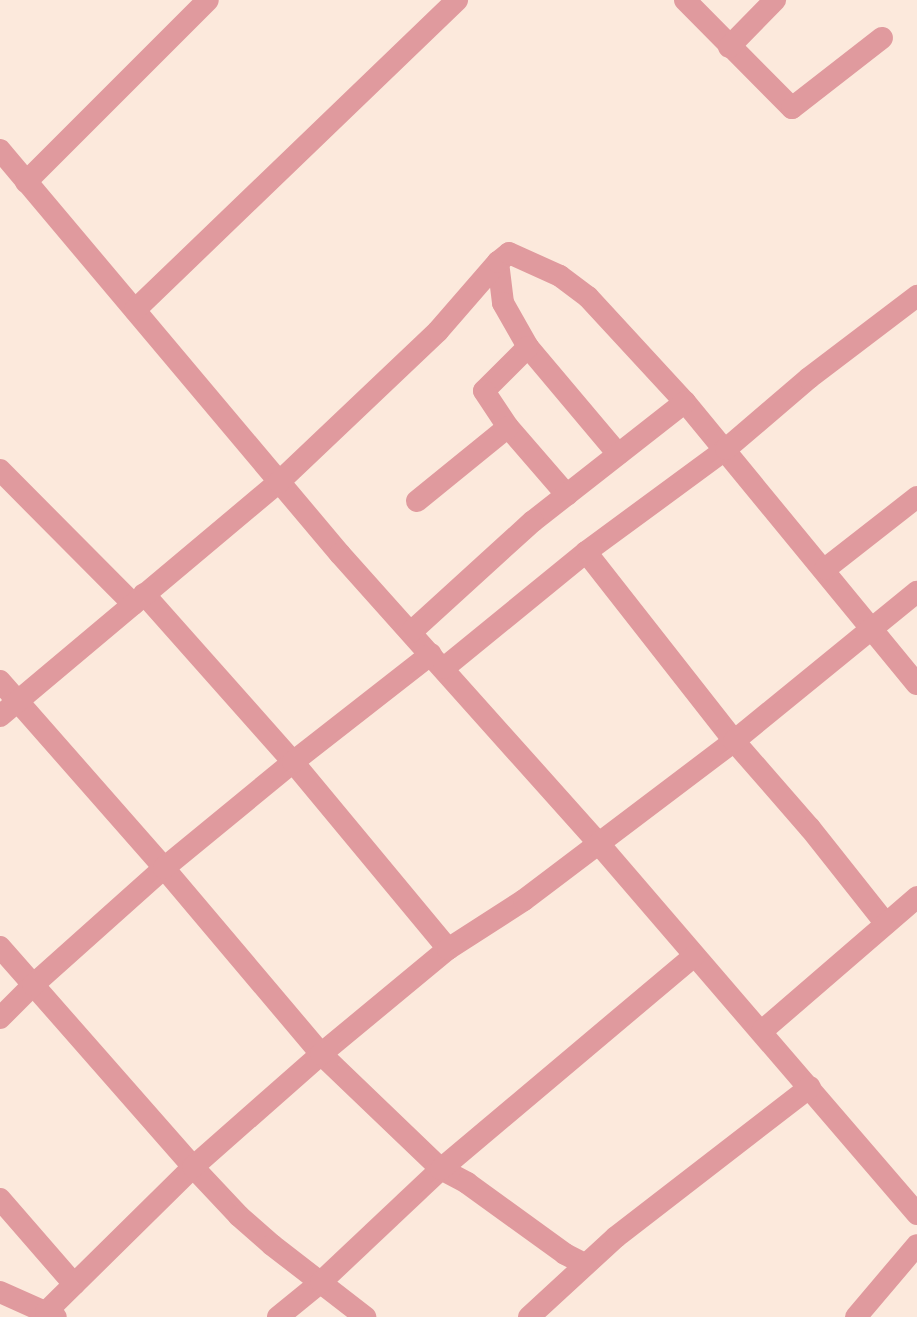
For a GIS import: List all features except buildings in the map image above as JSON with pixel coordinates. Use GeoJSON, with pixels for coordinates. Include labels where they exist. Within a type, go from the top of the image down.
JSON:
{"type":"FeatureCollection","features":[{"type":"Feature","properties":{"kind":"street"},"geometry":{"type":"LineString","coordinates":[[26,182],[208,0]]}},
{"type":"Feature","properties":{"kind":"street"},"geometry":{"type":"LineString","coordinates":[[135,310],[457,0]]}},
{"type":"Feature","properties":{"kind":"street"},"geometry":{"type":"LineString","coordinates":[[685,0],[729,47],[792,108],[882,38]]}},
{"type":"Feature","properties":{"kind":"street"},"geometry":{"type":"LineString","coordinates":[[729,47],[775,0]]}},
{"type":"Feature","properties":{"kind":"street"},"geometry":{"type":"LineString","coordinates":[[0,150],[279,482],[762,1031],[917,1214]]}},
{"type":"Feature","properties":{"kind":"street"},"geometry":{"type":"LineString","coordinates":[[0,716],[279,482],[438,331],[498,262],[509,253],[560,276],[579,290],[685,402],[726,449],[917,684]]}},
{"type":"Feature","properties":{"kind":"street"},"geometry":{"type":"LineString","coordinates":[[498,262],[503,303],[528,347],[618,454]]}},
{"type":"Feature","properties":{"kind":"street"},"geometry":{"type":"LineString","coordinates":[[0,1018],[33,985],[164,868],[293,762],[438,661],[726,449],[809,378],[917,296]]}},
{"type":"Feature","properties":{"kind":"street"},"geometry":{"type":"LineString","coordinates":[[528,347],[484,391],[508,427],[567,495]]}},
{"type":"Feature","properties":{"kind":"street"},"geometry":{"type":"LineString","coordinates":[[411,632],[533,520],[685,402]]}},
{"type":"Feature","properties":{"kind":"street"},"geometry":{"type":"LineString","coordinates":[[417,501],[508,427]]}},
{"type":"Feature","properties":{"kind":"street"},"geometry":{"type":"LineString","coordinates":[[0,470],[139,599],[293,762],[448,949]]}},
{"type":"Feature","properties":{"kind":"street"},"geometry":{"type":"LineString","coordinates":[[825,569],[917,497]]}},
{"type":"Feature","properties":{"kind":"street"},"geometry":{"type":"LineString","coordinates":[[586,552],[734,741],[810,828],[886,924]]}},
{"type":"Feature","properties":{"kind":"street"},"geometry":{"type":"LineString","coordinates":[[0,1292],[51,1314],[74,1284],[193,1167],[321,1054],[448,949],[524,900],[599,844],[912,601]]}},
{"type":"Feature","properties":{"kind":"street"},"geometry":{"type":"LineString","coordinates":[[0,681],[164,868],[321,1054],[441,1168],[564,1254],[585,1264]]}},
{"type":"Feature","properties":{"kind":"street"},"geometry":{"type":"LineString","coordinates":[[762,1031],[917,897]]}},
{"type":"Feature","properties":{"kind":"street"},"geometry":{"type":"LineString","coordinates":[[0,947],[193,1167],[256,1230],[365,1317]]}},
{"type":"Feature","properties":{"kind":"street"},"geometry":{"type":"LineString","coordinates":[[278,1317],[321,1282],[441,1168],[694,956]]}},
{"type":"Feature","properties":{"kind":"street"},"geometry":{"type":"LineString","coordinates":[[529,1317],[585,1264],[665,1197],[810,1087]]}},
{"type":"Feature","properties":{"kind":"street"},"geometry":{"type":"LineString","coordinates":[[0,1198],[74,1284]]}},
{"type":"Feature","properties":{"kind":"street"},"geometry":{"type":"LineString","coordinates":[[856,1317],[917,1245]]}}]}
